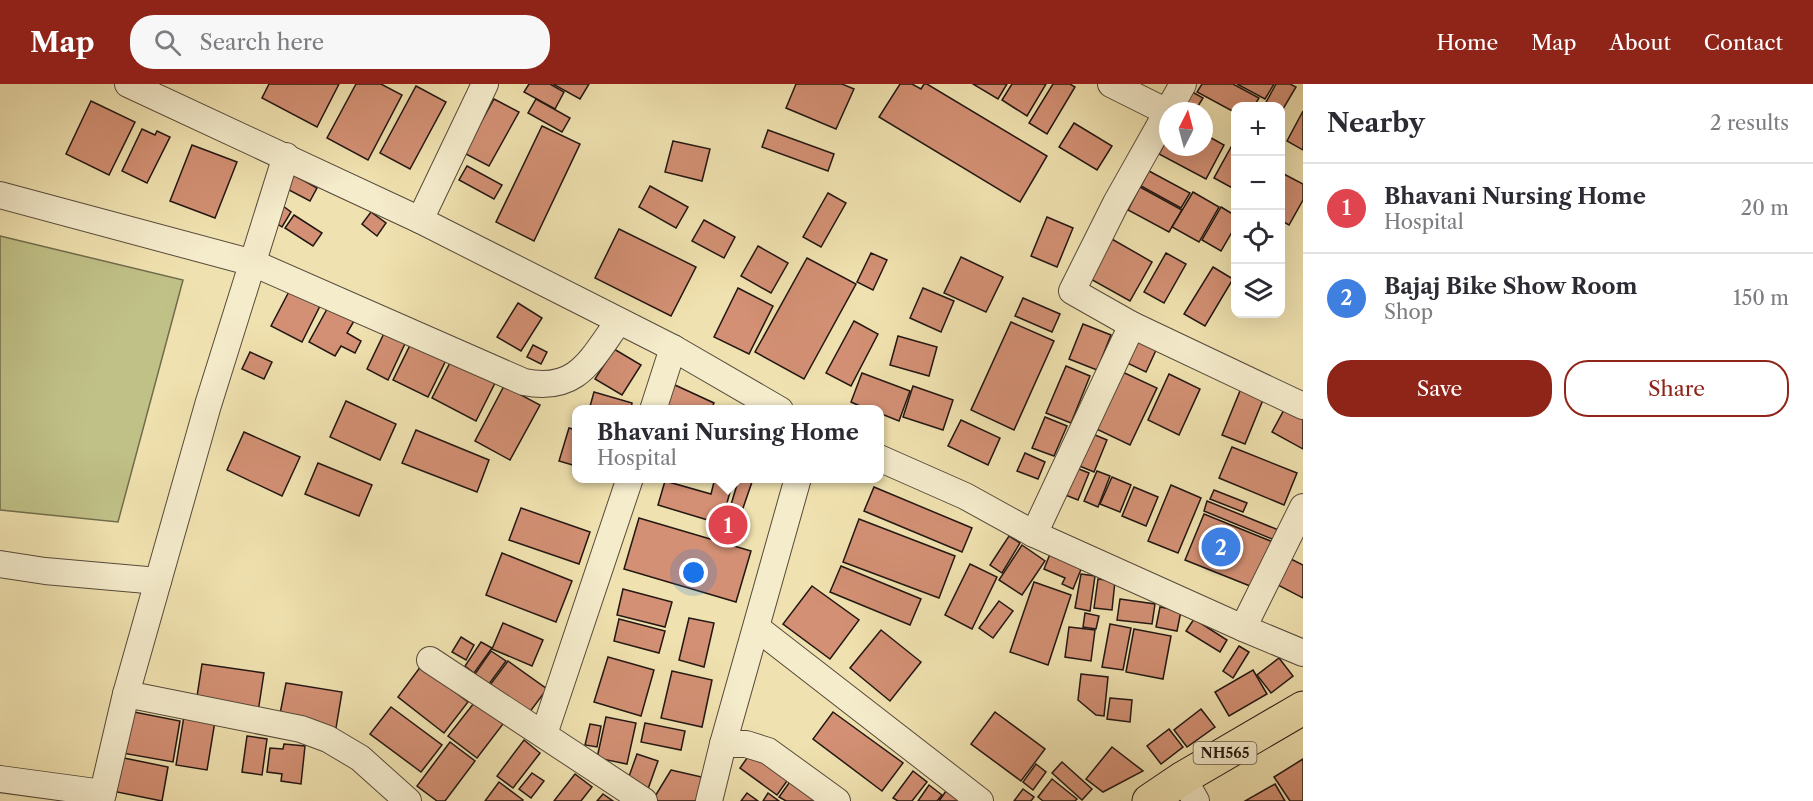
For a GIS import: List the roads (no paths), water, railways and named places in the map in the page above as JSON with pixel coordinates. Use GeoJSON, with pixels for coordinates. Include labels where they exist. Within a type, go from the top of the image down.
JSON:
{"type":"FeatureCollection","features":[{"type":"Feature","properties":{"kind":"highway","name":"NH565"},"geometry":{"type":"LineString","coordinates":[[1149,801],[1190,790],[1303,708]]}},
{"type":"Feature","properties":{"kind":"street"},"geometry":{"type":"LineString","coordinates":[[128,84],[420,220],[673,348],[771,405]]}},
{"type":"Feature","properties":{"kind":"street"},"geometry":{"type":"LineString","coordinates":[[420,220],[485,84]]}},
{"type":"Feature","properties":{"kind":"street"},"geometry":{"type":"LineString","coordinates":[[1111,84],[1159,108]]}},
{"type":"Feature","properties":{"kind":"street"},"geometry":{"type":"LineString","coordinates":[[1173,102],[1183,84]]}},
{"type":"Feature","properties":{"kind":"street"},"geometry":{"type":"LineString","coordinates":[[1159,126],[1116,203],[1072,291],[1132,325],[1303,406]]}},
{"type":"Feature","properties":{"kind":"street"},"geometry":{"type":"LineString","coordinates":[[0,779],[102,797],[126,694],[208,405],[286,156]]}},
{"type":"Feature","properties":{"kind":"street"},"geometry":{"type":"LineString","coordinates":[[0,195],[253,263],[524,382],[542,386],[572,378],[585,368],[619,321]]}},
{"type":"Feature","properties":{"kind":"street"},"geometry":{"type":"LineString","coordinates":[[1034,534],[1132,325]]}},
{"type":"Feature","properties":{"kind":"street"},"geometry":{"type":"LineString","coordinates":[[655,405],[673,348]]}},
{"type":"Feature","properties":{"kind":"street"},"geometry":{"type":"LineString","coordinates":[[884,460],[965,496],[1034,534],[1303,653]]}},
{"type":"Feature","properties":{"kind":"street"},"geometry":{"type":"LineString","coordinates":[[544,734],[628,483]]}},
{"type":"Feature","properties":{"kind":"street"},"geometry":{"type":"LineString","coordinates":[[709,801],[797,483]]}},
{"type":"Feature","properties":{"kind":"street"},"geometry":{"type":"LineString","coordinates":[[1243,628],[1303,507]]}},
{"type":"Feature","properties":{"kind":"street"},"geometry":{"type":"LineString","coordinates":[[0,564],[45,571],[158,581]]}},
{"type":"Feature","properties":{"kind":"street"},"geometry":{"type":"LineString","coordinates":[[757,628],[980,801]]}},
{"type":"Feature","properties":{"kind":"street"},"geometry":{"type":"LineString","coordinates":[[430,660],[644,801]]}},
{"type":"Feature","properties":{"kind":"street"},"geometry":{"type":"LineString","coordinates":[[126,694],[301,729],[328,739],[360,758],[408,801]]}},
{"type":"Feature","properties":{"kind":"street"},"geometry":{"type":"LineString","coordinates":[[723,744],[746,744],[768,751],[837,801]]}},
{"type":"Feature","properties":{"kind":"place","name":"Bhavani Nursing Home"},"geometry":{"type":"Point","coordinates":[728,525]}},
{"type":"Feature","properties":{"kind":"place","name":"Bajaj Bike Show Room"},"geometry":{"type":"Point","coordinates":[1221,547]}}]}
